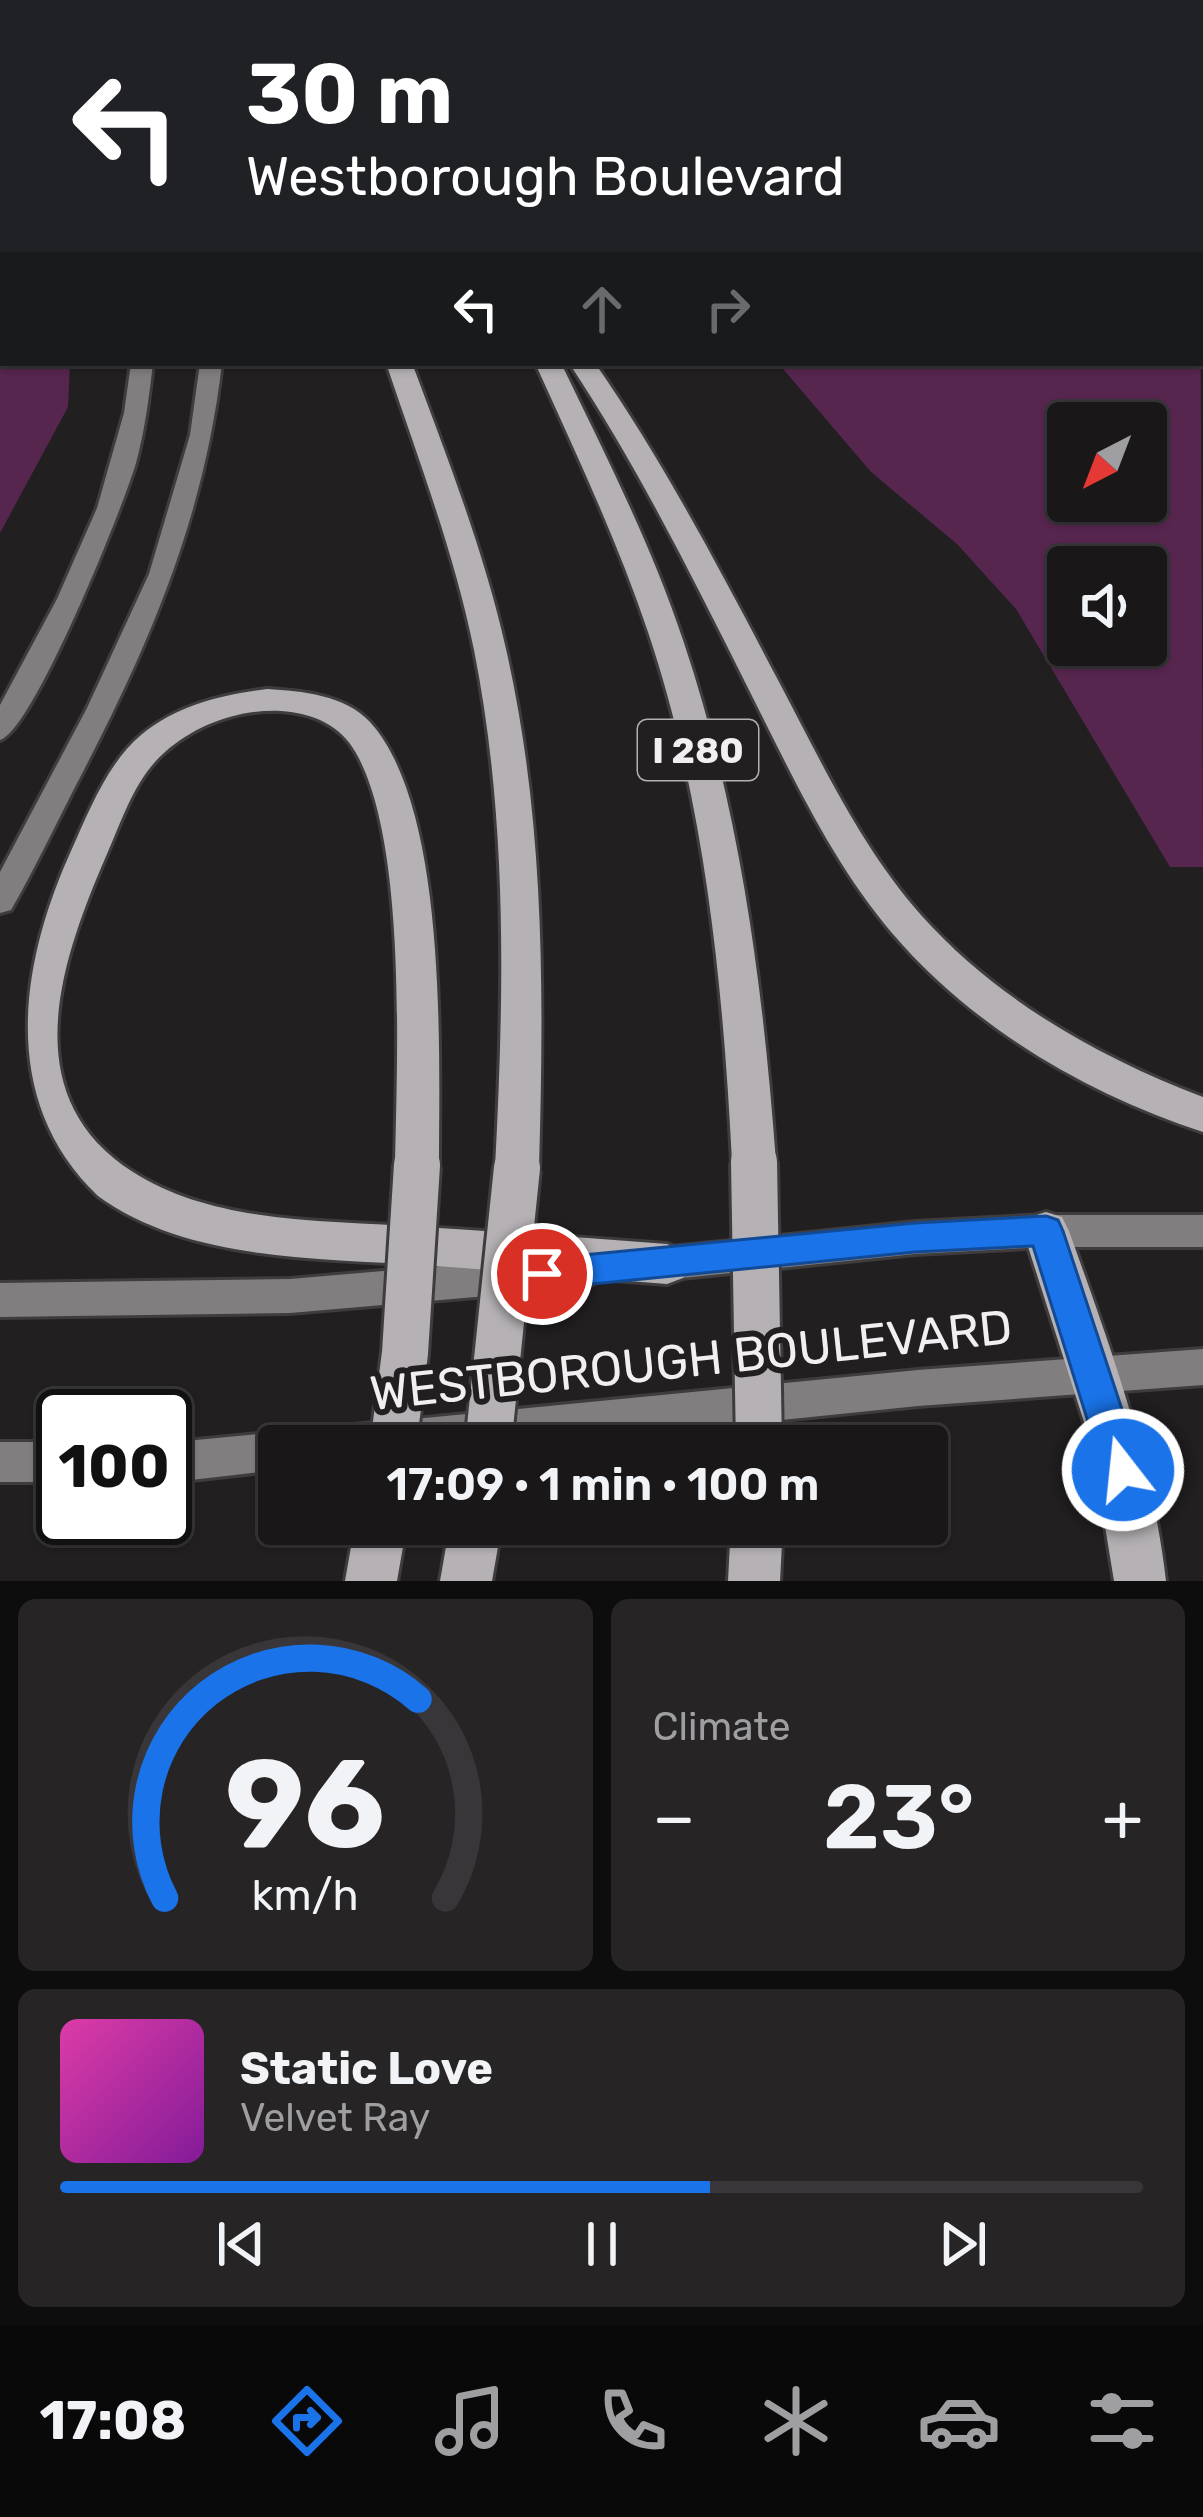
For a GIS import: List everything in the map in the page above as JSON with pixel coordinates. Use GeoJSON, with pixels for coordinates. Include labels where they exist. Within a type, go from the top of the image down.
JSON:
{"type":"FeatureCollection","features":[{"type":"Feature","properties":{"kind":"highway"},"geometry":{"type":"LineString","coordinates":[[400,366],[467,562],[502,719],[514,811],[522,938],[517,1168],[490,1425]]}},
{"type":"Feature","properties":{"kind":"highway","name":"I 280"},"geometry":{"type":"LineString","coordinates":[[549,366],[628,537],[692,725],[728,902],[754,1162],[759,1425]]}},
{"type":"Feature","properties":{"kind":"highway"},"geometry":{"type":"LineString","coordinates":[[583,366],[658,482],[843,835],[908,926],[972,986],[1049,1040],[1126,1082],[1203,1114]]}},
{"type":"Feature","properties":{"kind":"highway"},"geometry":{"type":"LineString","coordinates":[[396,1425],[405,1353],[412,1243],[417,1165],[417,1046],[409,922],[389,793],[373,749],[343,718],[292,701],[235,704],[189,719],[152,744],[126,779],[66,903],[31,997],[26,1037],[32,1082],[40,1105],[72,1149],[94,1169],[143,1199],[246,1229],[412,1243],[667,1264]]}},
{"type":"Feature","properties":{"kind":"highway"},"geometry":{"type":"LineString","coordinates":[[1046,1231],[1123,1470],[1140,1581]]}},
{"type":"Feature","properties":{"kind":"main road"},"geometry":{"type":"LineString","coordinates":[[0,730],[82,575],[118,493],[136,419],[142,366]]}},
{"type":"Feature","properties":{"kind":"main road"},"geometry":{"type":"LineString","coordinates":[[0,902],[116,670],[167,556],[197,459],[211,366]]}},
{"type":"Feature","properties":{"kind":"main road"},"geometry":{"type":"LineString","coordinates":[[0,1300],[290,1297],[915,1238],[1046,1231],[1203,1232]]}},
{"type":"Feature","properties":{"kind":"main road","name":"WESTBOROUGH BOULEVARD"},"geometry":{"type":"LineString","coordinates":[[551,1425],[1094,1373],[1203,1367]]}},
{"type":"Feature","properties":{"kind":"main road"},"geometry":{"type":"LineString","coordinates":[[192,1459],[258,1453]]}},
{"type":"Feature","properties":{"kind":"main road"},"geometry":{"type":"LineString","coordinates":[[0,1462],[36,1462]]}},
{"type":"Feature","properties":{"kind":"shaded area"},"geometry":{"type":"Polygon","coordinates":[[[0,366],[70,366],[68,407],[0,533],[0,366]]]}},
{"type":"Feature","properties":{"kind":"shaded area"},"geometry":{"type":"Polygon","coordinates":[[[781,366],[1201,366],[1203,867],[1170,867],[1050,666],[1167,666],[1167,546],[1047,546],[1047,661],[1016,609],[957,544],[871,472],[781,366]]]}},
{"type":"Feature","properties":{"kind":"route"},"geometry":{"type":"LineString","coordinates":[[542,1274],[915,1238],[1046,1231],[1123,1470]]}}]}
